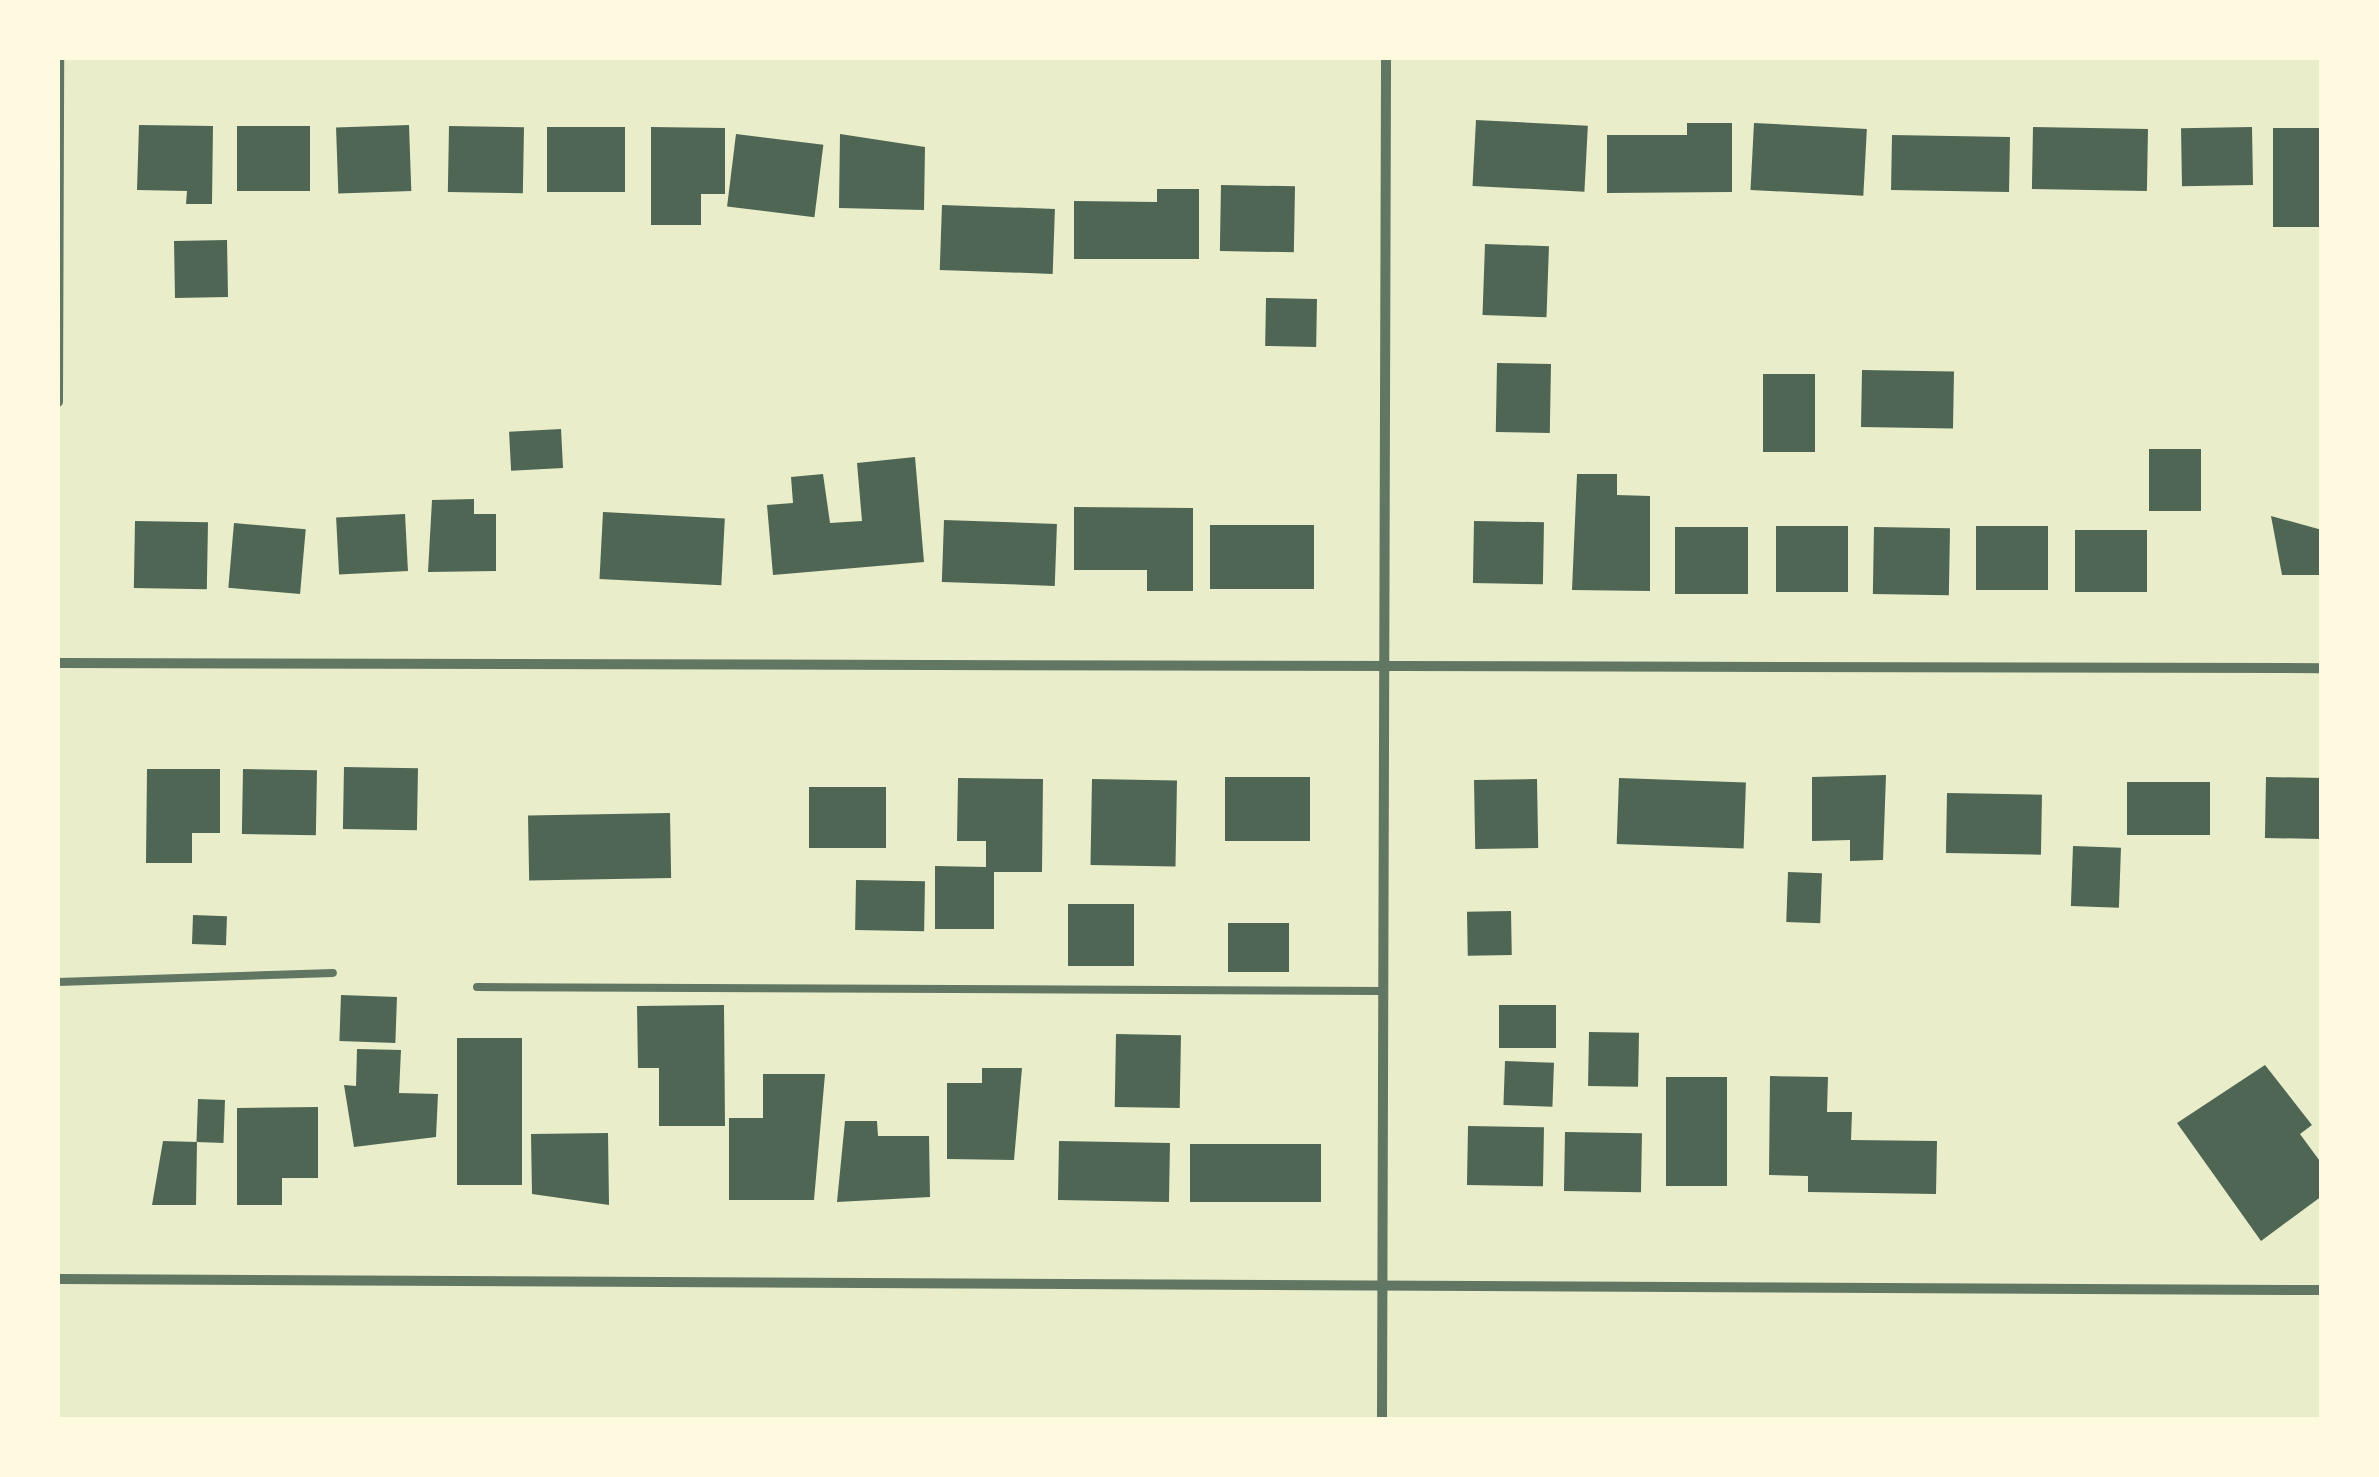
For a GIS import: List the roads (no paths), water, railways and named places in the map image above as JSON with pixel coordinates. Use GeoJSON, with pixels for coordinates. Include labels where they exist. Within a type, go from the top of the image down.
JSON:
{"type":"FeatureCollection","features":[{"type":"Feature","properties":{"kind":"street"},"geometry":{"type":"LineString","coordinates":[[58,402],[60,58]]}},
{"type":"Feature","properties":{"kind":"street"},"geometry":{"type":"LineString","coordinates":[[1382,1420],[1386,58]]}},
{"type":"Feature","properties":{"kind":"street"},"geometry":{"type":"LineString","coordinates":[[58,663],[2322,668]]}},
{"type":"Feature","properties":{"kind":"street"},"geometry":{"type":"LineString","coordinates":[[58,1279],[2322,1290]]}},
{"type":"Feature","properties":{"kind":"lane"},"geometry":{"type":"LineString","coordinates":[[58,982],[333,973]]}},
{"type":"Feature","properties":{"kind":"lane"},"geometry":{"type":"LineString","coordinates":[[476,987],[1383,991]]}}]}
